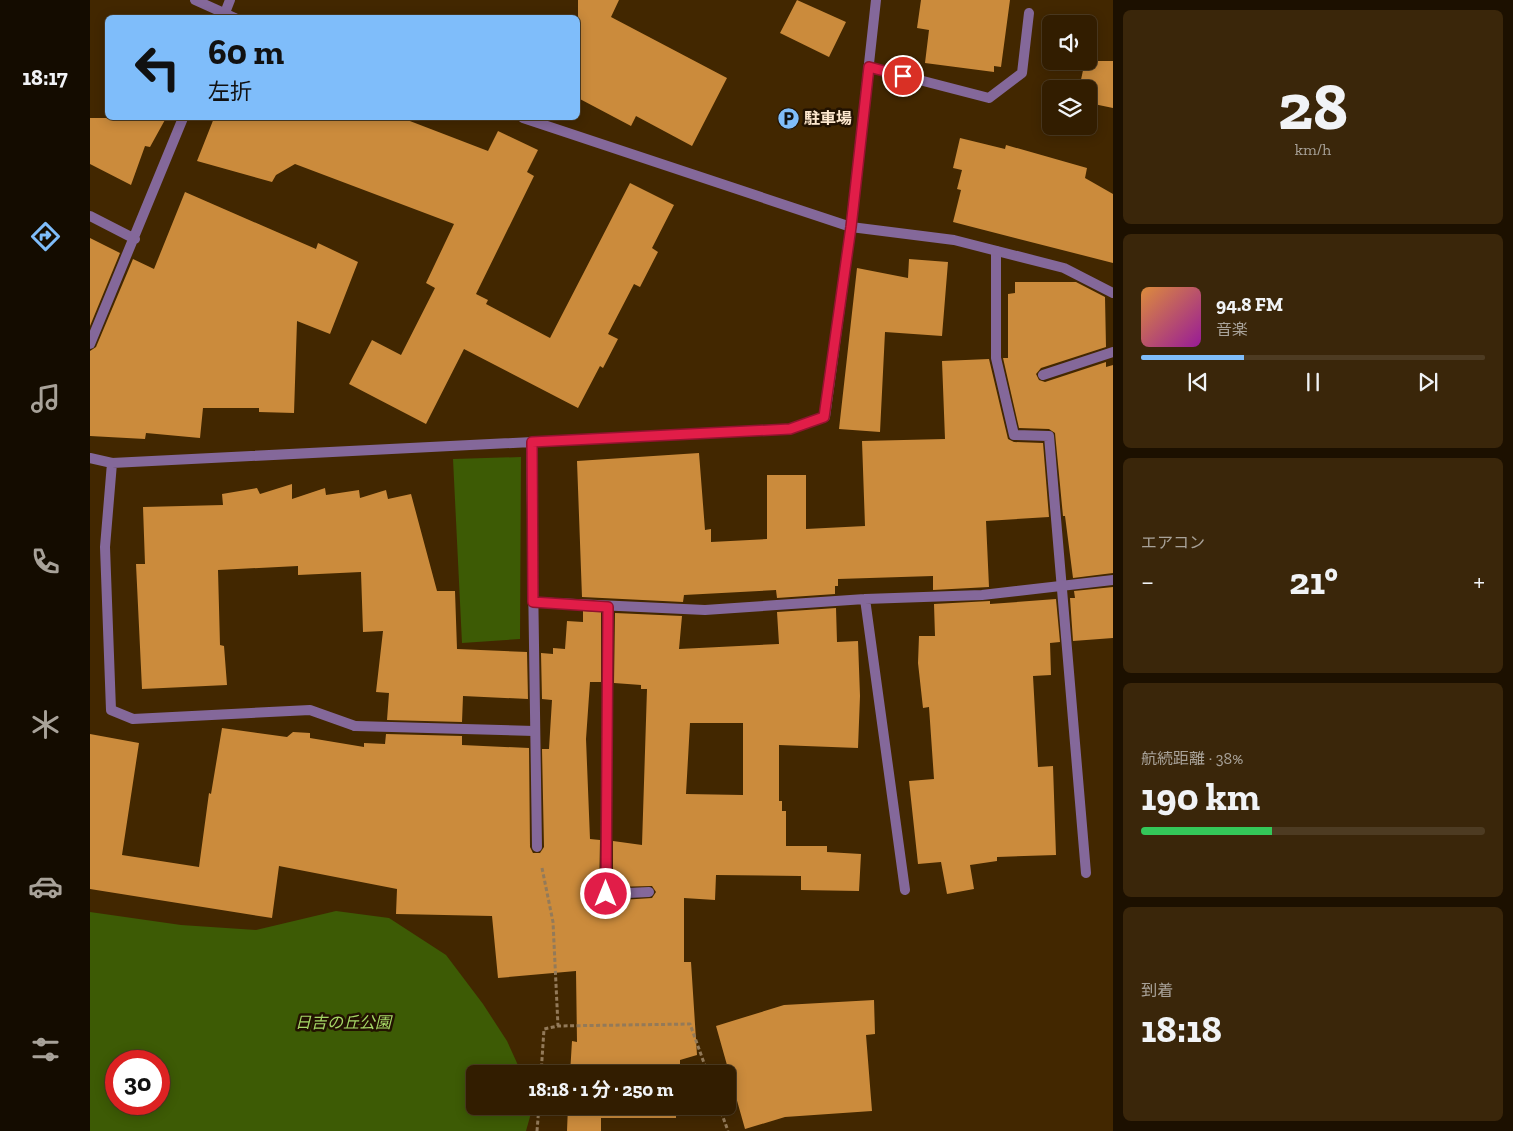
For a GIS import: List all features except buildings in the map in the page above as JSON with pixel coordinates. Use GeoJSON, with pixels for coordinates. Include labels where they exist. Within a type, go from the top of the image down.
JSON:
{"type":"FeatureCollection","features":[{"type":"Feature","properties":{"kind":"street"},"geometry":{"type":"LineString","coordinates":[[195,0],[221,15]]}},
{"type":"Feature","properties":{"kind":"street"},"geometry":{"type":"LineString","coordinates":[[223,15],[230,0]]}},
{"type":"Feature","properties":{"kind":"street"},"geometry":{"type":"LineString","coordinates":[[90,458],[112,462],[790,429],[824,417],[851,227],[876,0]]}},
{"type":"Feature","properties":{"kind":"street"},"geometry":{"type":"LineString","coordinates":[[869,67],[989,98],[1022,73],[1029,13]]}},
{"type":"Feature","properties":{"kind":"street"},"geometry":{"type":"LineString","coordinates":[[90,344],[135,239],[182,120]]}},
{"type":"Feature","properties":{"kind":"street"},"geometry":{"type":"LineString","coordinates":[[529,120],[851,227],[954,240],[1064,268],[1113,293]]}},
{"type":"Feature","properties":{"kind":"street"},"geometry":{"type":"LineString","coordinates":[[90,216],[135,239]]}},
{"type":"Feature","properties":{"kind":"street"},"geometry":{"type":"LineString","coordinates":[[996,251],[996,358],[1014,435],[1049,436],[1086,873]]}},
{"type":"Feature","properties":{"kind":"street"},"geometry":{"type":"LineString","coordinates":[[1043,375],[1113,352]]}},
{"type":"Feature","properties":{"kind":"street"},"geometry":{"type":"LineString","coordinates":[[532,442],[534,731],[537,847]]}},
{"type":"Feature","properties":{"kind":"street"},"geometry":{"type":"LineString","coordinates":[[112,462],[105,547],[111,710],[133,719],[310,710],[355,726],[534,731]]}},
{"type":"Feature","properties":{"kind":"street"},"geometry":{"type":"LineString","coordinates":[[533,602],[608,607],[705,610],[866,599],[982,595],[1113,580]]}},
{"type":"Feature","properties":{"kind":"street"},"geometry":{"type":"LineString","coordinates":[[866,599],[905,890]]}},
{"type":"Feature","properties":{"kind":"street"},"geometry":{"type":"LineString","coordinates":[[608,607],[606,894],[649,892]]}},
{"type":"Feature","properties":{"kind":"path"},"geometry":{"type":"LineString","coordinates":[[537,847],[553,922],[558,1026]]}},
{"type":"Feature","properties":{"kind":"path"},"geometry":{"type":"LineString","coordinates":[[542,1065],[544,1029],[558,1026],[690,1024],[705,1065]]}},
{"type":"Feature","properties":{"kind":"path"},"geometry":{"type":"LineString","coordinates":[[537,1131],[538,1115]]}},
{"type":"Feature","properties":{"kind":"path"},"geometry":{"type":"LineString","coordinates":[[722,1115],[728,1131]]}},
{"type":"Feature","properties":{"kind":"green space"},"geometry":{"type":"Polygon","coordinates":[[[521,457],[520,639],[462,643],[453,459],[521,457]]]}},
{"type":"Feature","properties":{"kind":"green space","name":"日吉の丘公園"},"geometry":{"type":"Polygon","coordinates":[[[336,911],[389,918],[446,955],[483,1004],[507,1041],[518,1065],[466,1065],[466,1115],[530,1115],[526,1131],[90,1131],[90,912],[181,925],[256,930],[336,911]]]}},
{"type":"Feature","properties":{"kind":"place","name":"駐車場"},"geometry":{"type":"Point","coordinates":[788,118]}},
{"type":"Feature","properties":{"kind":"route"},"geometry":{"type":"LineString","coordinates":[[606,894],[608,607],[533,602],[532,442],[790,429],[824,417],[851,227],[869,67],[903,76]]}}]}
